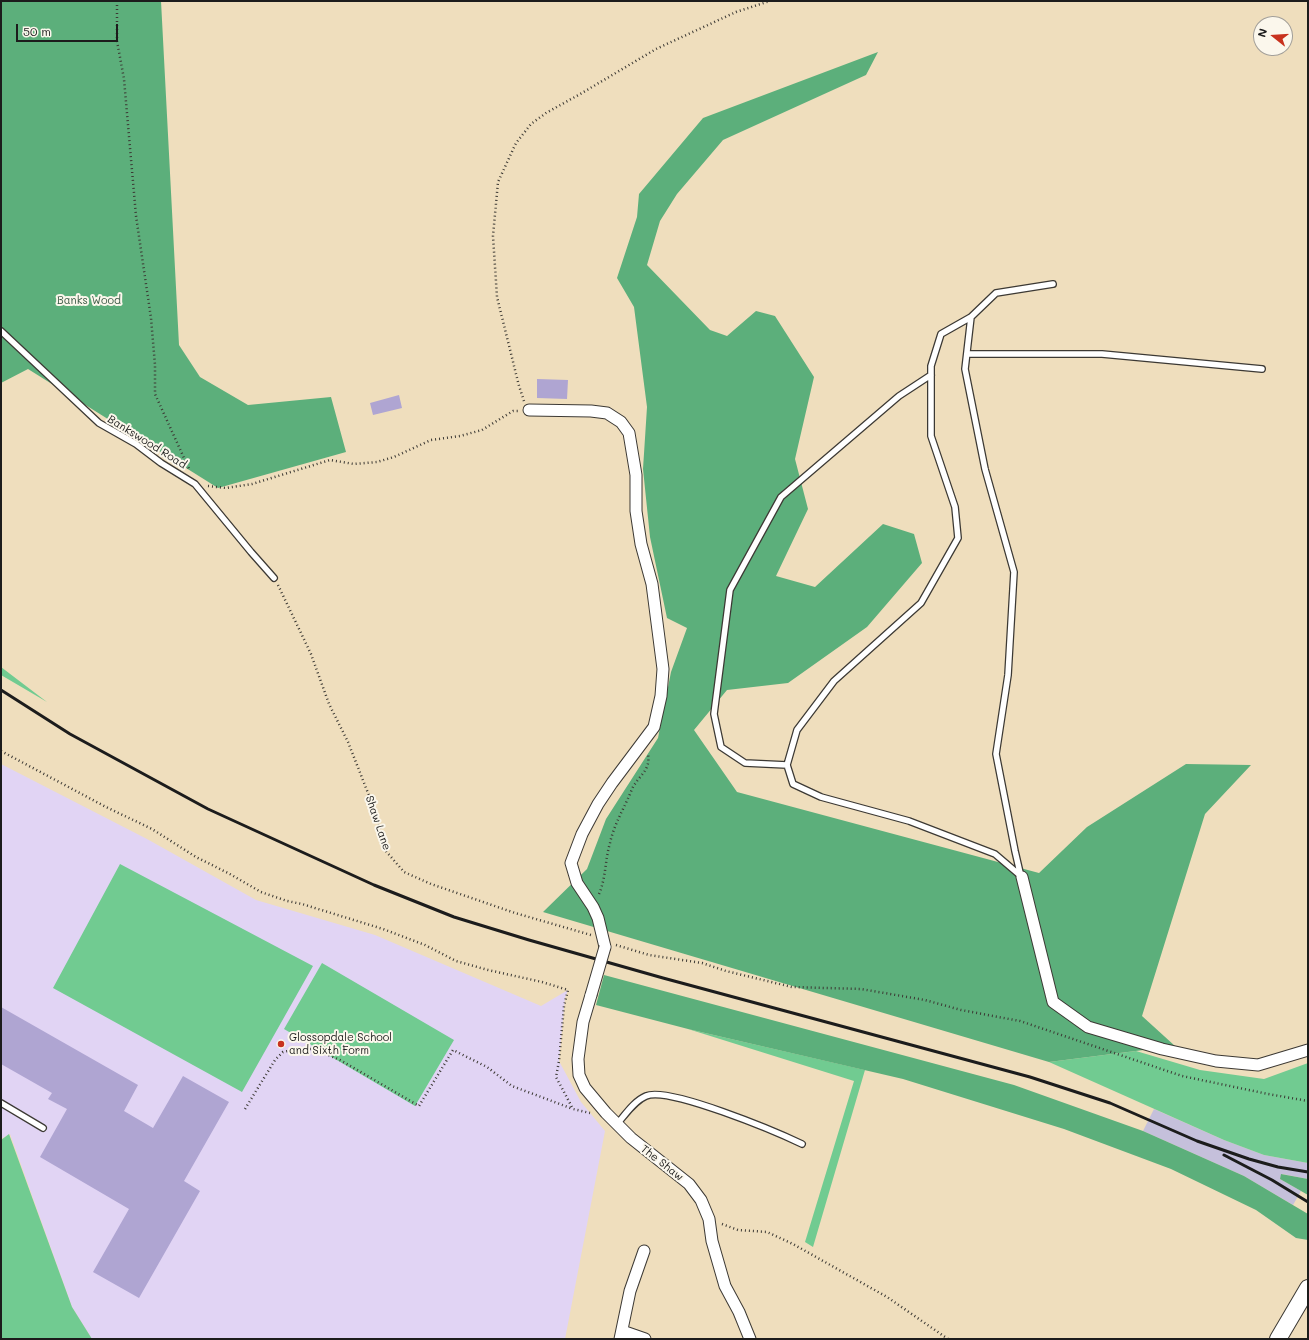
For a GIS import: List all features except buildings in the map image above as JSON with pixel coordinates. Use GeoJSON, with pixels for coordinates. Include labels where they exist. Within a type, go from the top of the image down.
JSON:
{"type":"FeatureCollection","features":[{"type":"Feature","properties":{"kind":"street"},"geometry":{"type":"LineString","coordinates":[[529,410],[591,411],[607,413],[621,422],[629,433],[636,475],[636,511],[641,544],[652,584],[663,669],[661,696],[654,728],[612,783],[587,823],[571,862],[577,883],[593,907],[598,918],[604,943]]}},
{"type":"Feature","properties":{"kind":"street"},"geometry":{"type":"LineString","coordinates":[[1022,877],[1053,1002],[1088,1027],[1162,1050],[1216,1061],[1258,1065],[1308,1050]]}},
{"type":"Feature","properties":{"kind":"street","name":"The Shaw"},"geometry":{"type":"LineString","coordinates":[[604,943],[591,995],[582,1022],[578,1059],[579,1075],[585,1088],[614,1121],[646,1151],[689,1184],[701,1200],[709,1219],[712,1241],[725,1286],[739,1312],[748,1338]]}},
{"type":"Feature","properties":{"kind":"street"},"geometry":{"type":"LineString","coordinates":[[644,1251],[630,1291],[621,1335],[645,1339]]}},
{"type":"Feature","properties":{"kind":"street"},"geometry":{"type":"LineString","coordinates":[[1278,1339],[1308,1288]]}},
{"type":"Feature","properties":{"kind":"lane"},"geometry":{"type":"LineString","coordinates":[[1022,877],[995,854],[909,820],[821,796],[793,784],[787,765],[797,730],[834,681],[921,603],[958,538],[955,507],[931,436],[931,375],[932,366],[942,334],[971,317],[996,294],[1053,284]]}},
{"type":"Feature","properties":{"kind":"lane"},"geometry":{"type":"LineString","coordinates":[[971,317],[965,369],[985,469],[1014,572],[1008,675],[996,754],[1015,851],[1022,877]]}},
{"type":"Feature","properties":{"kind":"lane","name":"Bankswood Road"},"geometry":{"type":"LineString","coordinates":[[1,331],[99,423],[136,444],[161,463],[195,484],[274,578]]}},
{"type":"Feature","properties":{"kind":"lane"},"geometry":{"type":"LineString","coordinates":[[967,354],[1102,354],[1262,369]]}},
{"type":"Feature","properties":{"kind":"lane"},"geometry":{"type":"LineString","coordinates":[[787,765],[745,763],[721,747],[714,714],[730,590],[781,497],[899,396],[931,375]]}},
{"type":"Feature","properties":{"kind":"lane"},"geometry":{"type":"LineString","coordinates":[[614,1121],[646,1096],[653,1095],[674,1097],[725,1112],[777,1132],[802,1144]]}},
{"type":"Feature","properties":{"kind":"lane"},"geometry":{"type":"LineString","coordinates":[[1,1103],[43,1128]]}},
{"type":"Feature","properties":{"kind":"path"},"geometry":{"type":"LineString","coordinates":[[116,1],[117,41],[124,79],[136,216],[151,318],[155,365],[155,394],[195,484],[226,488],[252,484],[330,460],[354,464],[377,462],[394,457],[431,440],[460,436],[482,430],[513,411],[529,410],[519,386],[497,297],[493,236],[498,182],[516,143],[531,124],[546,113],[582,94],[656,49],[736,12],[770,1]]}},
{"type":"Feature","properties":{"kind":"path","name":"Shaw Lane"},"geometry":{"type":"LineString","coordinates":[[274,578],[311,654],[329,704],[348,742],[377,816],[385,850],[404,872],[431,884],[515,913],[569,928],[604,943],[649,955],[702,963],[726,971],[792,987],[861,990],[925,1000],[961,1010],[1020,1020],[1182,1076],[1308,1101]]}},
{"type":"Feature","properties":{"kind":"path"},"geometry":{"type":"LineString","coordinates":[[588,900],[598,895],[603,884],[610,842],[616,823],[633,786],[645,771],[649,761],[647,752],[640,746]]}},
{"type":"Feature","properties":{"kind":"path"},"geometry":{"type":"LineString","coordinates":[[1,751],[106,807],[152,829],[196,857],[261,892],[287,901],[383,928],[424,945],[456,961],[542,982],[568,990],[564,1006],[556,1077],[573,1109]]}},
{"type":"Feature","properties":{"kind":"path"},"geometry":{"type":"LineString","coordinates":[[244,1109],[275,1060],[283,1052],[296,1049],[314,1049],[340,1060],[419,1106],[453,1050],[487,1067],[512,1086],[573,1109],[614,1121]]}},
{"type":"Feature","properties":{"kind":"path"},"geometry":{"type":"LineString","coordinates":[[709,1219],[738,1230],[767,1232],[793,1244],[887,1297],[948,1339]]}},
{"type":"Feature","properties":{"kind":"shaded area","name":"Glossopdale School and Sixth Form"},"geometry":{"type":"Polygon","coordinates":[[[1,764],[147,839],[256,900],[375,935],[541,1006],[568,990],[565,998],[559,1061],[581,1102],[605,1131],[565,1339],[92,1339],[72,1307],[10,1134],[1,1139],[1,764]]]}},
{"type":"Feature","properties":{"kind":"shaded area"},"geometry":{"type":"Polygon","coordinates":[[[1154,1109],[1224,1140],[1264,1155],[1308,1163],[1308,1179],[1282,1174],[1280,1179],[1301,1191],[1293,1205],[1244,1176],[1143,1131],[1154,1109]]]}},
{"type":"Feature","properties":{"kind":"green space","name":"Banks Wood"},"geometry":{"type":"Polygon","coordinates":[[[1,1],[161,1],[179,345],[200,377],[248,405],[331,397],[346,452],[218,488],[28,369],[1,383],[1,1]]]}},
{"type":"Feature","properties":{"kind":"green space"},"geometry":{"type":"Polygon","coordinates":[[[878,52],[866,75],[723,140],[677,194],[660,221],[647,265],[710,330],[727,336],[756,311],[775,316],[814,377],[795,459],[808,509],[776,576],[815,587],[883,524],[914,534],[922,563],[867,627],[788,683],[727,690],[694,730],[737,792],[1039,873],[1087,827],[1186,764],[1251,765],[1205,814],[1142,1016],[1175,1046],[1049,1062],[543,912],[587,869],[606,819],[658,738],[671,672],[687,628],[667,618],[650,537],[643,469],[647,407],[634,307],[617,278],[637,217],[639,194],[703,118],[878,52]]]}},
{"type":"Feature","properties":{"kind":"green space"},"geometry":{"type":"Polygon","coordinates":[[[1,667],[47,702],[1,675],[1,667]]]}},
{"type":"Feature","properties":{"kind":"green space"},"geometry":{"type":"Polygon","coordinates":[[[120,864],[313,966],[242,1092],[53,988],[120,864]]]}},
{"type":"Feature","properties":{"kind":"green space"},"geometry":{"type":"Polygon","coordinates":[[[322,963],[454,1040],[415,1106],[284,1029],[322,963]]]}},
{"type":"Feature","properties":{"kind":"green space"},"geometry":{"type":"Polygon","coordinates":[[[604,975],[1014,1085],[1143,1131],[1244,1176],[1308,1214],[1308,1240],[1296,1238],[1256,1210],[1171,1169],[1064,1129],[903,1079],[688,1029],[596,1005],[604,975]]]}},
{"type":"Feature","properties":{"kind":"green space"},"geometry":{"type":"Polygon","coordinates":[[[688,1029],[865,1070],[813,1247],[805,1242],[854,1081],[688,1029]]]}},
{"type":"Feature","properties":{"kind":"green space"},"geometry":{"type":"Polygon","coordinates":[[[1136,1051],[1200,1070],[1264,1079],[1308,1063],[1308,1163],[1264,1155],[1224,1140],[1049,1062],[1136,1051]]]}},
{"type":"Feature","properties":{"kind":"green space"},"geometry":{"type":"Polygon","coordinates":[[[9,1134],[72,1307],[92,1339],[1,1339],[1,1140],[9,1134]]]}},
{"type":"Feature","properties":{"kind":"green space"},"geometry":{"type":"Polygon","coordinates":[[[1281,1174],[1308,1179],[1308,1195],[1280,1179],[1281,1174]]]}},
{"type":"Feature","properties":{"kind":"railway"},"geometry":{"type":"LineString","coordinates":[[1,690],[70,734],[208,809],[374,885],[454,917],[663,978],[1030,1077],[1110,1103],[1197,1141],[1249,1159],[1278,1167],[1308,1172]]}},
{"type":"Feature","properties":{"kind":"railway"},"geometry":{"type":"LineString","coordinates":[[1224,1155],[1272,1180],[1308,1202]]}},
{"type":"Feature","properties":{"kind":"place","name":"Glossopdale School and Sixth Form"},"geometry":{"type":"Point","coordinates":[281,1044]}}]}
